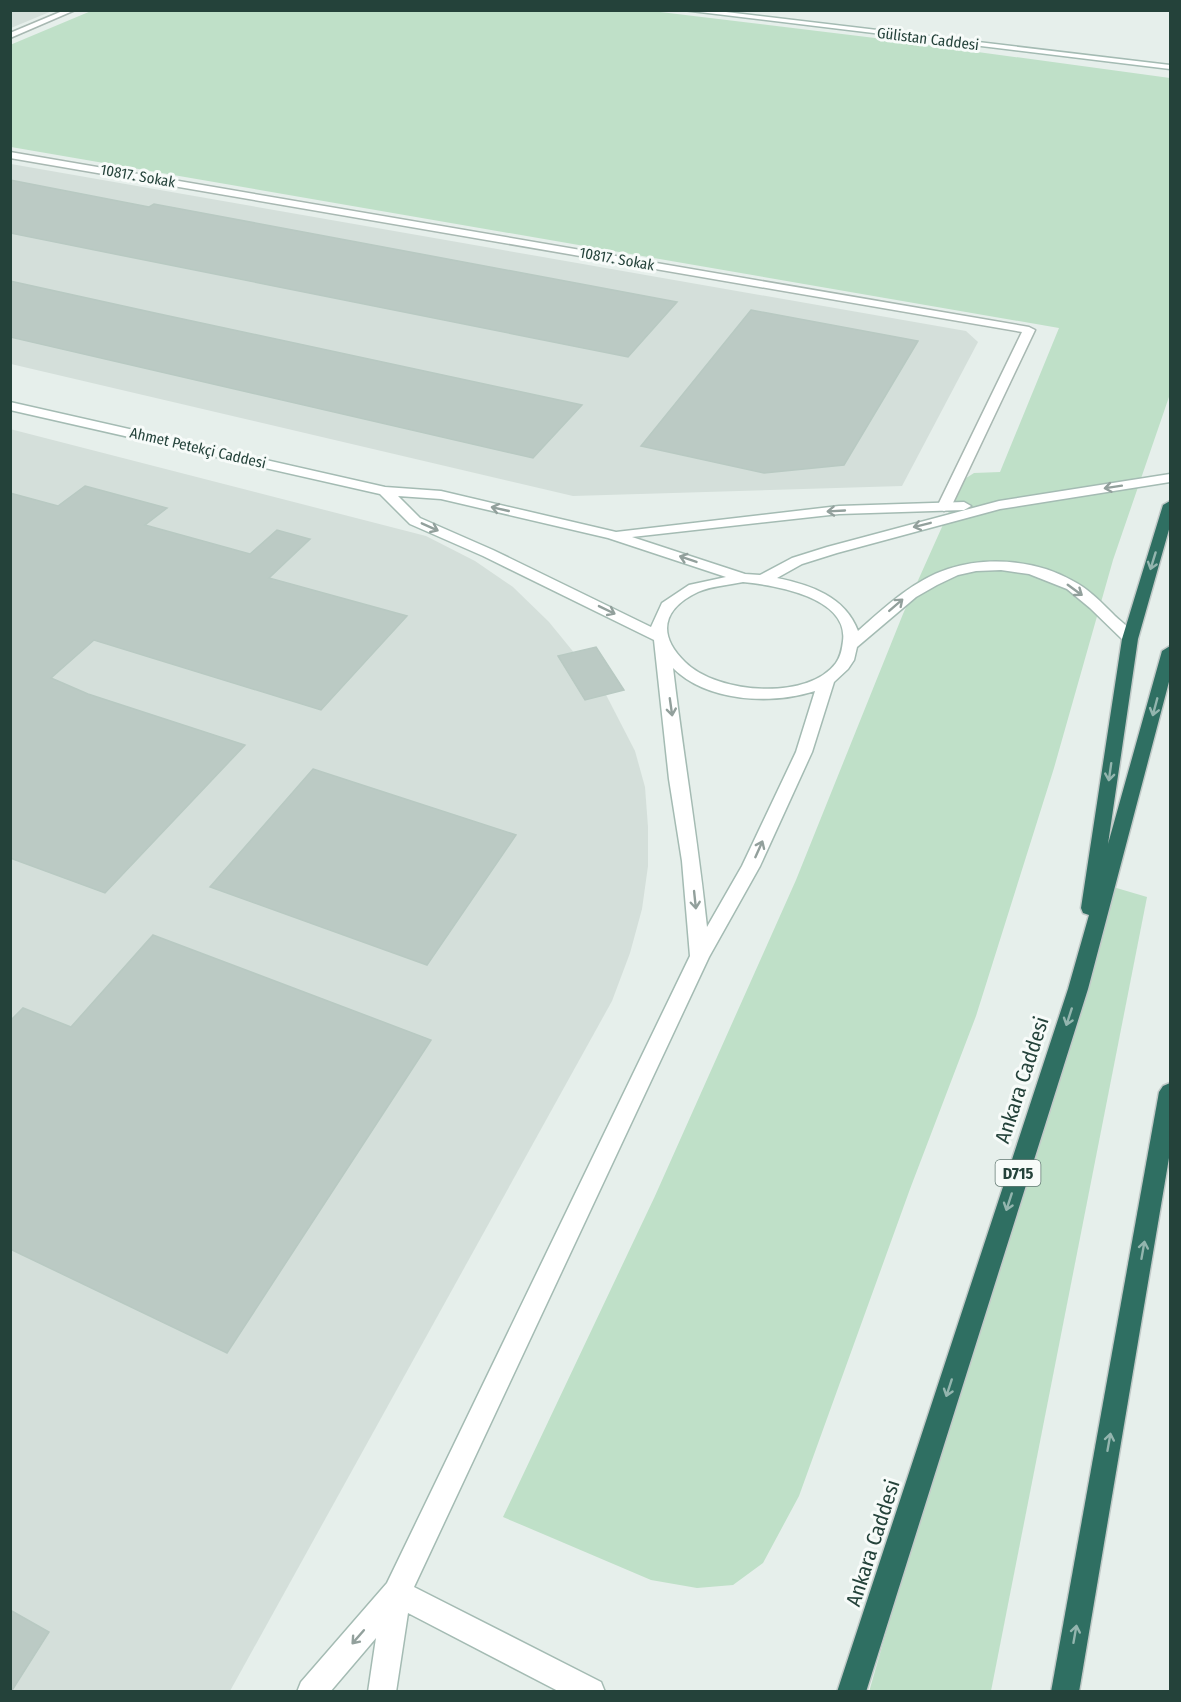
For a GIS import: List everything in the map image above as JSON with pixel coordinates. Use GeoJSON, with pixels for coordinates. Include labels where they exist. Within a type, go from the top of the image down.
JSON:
{"type":"FeatureCollection","features":[{"type":"Feature","properties":{"kind":"highway"},"geometry":{"type":"LineString","coordinates":[[1078,989],[1130,639],[1170,505]]}},
{"type":"Feature","properties":{"kind":"highway","name":"Ankara Caddesi"},"geometry":{"type":"LineString","coordinates":[[851,1692],[1078,989],[1170,651]]}},
{"type":"Feature","properties":{"kind":"highway"},"geometry":{"type":"LineString","coordinates":[[1065,1692],[1170,1092]]}},
{"type":"Feature","properties":{"kind":"highway"},"geometry":{"type":"LineString","coordinates":[[1157,1169],[1170,1114]]}},
{"type":"Feature","properties":{"kind":"street"},"geometry":{"type":"LineString","coordinates":[[10,36],[72,10]]}},
{"type":"Feature","properties":{"kind":"street","name":"Gülistan Caddesi"},"geometry":{"type":"LineString","coordinates":[[686,10],[1170,68]]}},
{"type":"Feature","properties":{"kind":"street","name":"Gülistan Caddesi"},"geometry":{"type":"LineString","coordinates":[[732,10],[1170,62]]}},
{"type":"Feature","properties":{"kind":"street","name":"10817. Sokak"},"geometry":{"type":"LineString","coordinates":[[10,154],[1029,330],[944,507]]}},
{"type":"Feature","properties":{"kind":"street","name":"Ahmet Petekçi Caddesi"},"geometry":{"type":"LineString","coordinates":[[10,406],[385,491],[441,495],[612,535],[743,578]]}},
{"type":"Feature","properties":{"kind":"street"},"geometry":{"type":"LineString","coordinates":[[764,579],[797,561],[832,550],[999,506],[1170,478]]}},
{"type":"Feature","properties":{"kind":"street"},"geometry":{"type":"LineString","coordinates":[[385,491],[415,520],[488,553],[660,642],[678,667],[702,683],[744,694],[789,693],[826,679],[840,669],[848,657],[852,644],[851,631],[845,618],[834,607],[804,588],[764,579],[743,578],[704,584],[688,591],[664,611],[659,623],[660,642],[691,861],[700,956]]}},
{"type":"Feature","properties":{"kind":"street"},"geometry":{"type":"LineString","coordinates":[[612,535],[838,510],[999,506]]}},
{"type":"Feature","properties":{"kind":"street"},"geometry":{"type":"LineString","coordinates":[[852,644],[902,600],[929,581],[951,571],[980,566],[1011,565],[1044,574],[1072,586],[1130,639]]}},
{"type":"Feature","properties":{"kind":"street"},"geometry":{"type":"LineString","coordinates":[[311,1692],[397,1593],[700,956],[751,866],[804,752],[826,679]]}},
{"type":"Feature","properties":{"kind":"street"},"geometry":{"type":"LineString","coordinates":[[382,1692],[397,1593]]}},
{"type":"Feature","properties":{"kind":"street"},"geometry":{"type":"LineString","coordinates":[[397,1593],[591,1692]]}},
{"type":"Feature","properties":{"kind":"shaded area"},"geometry":{"type":"Polygon","coordinates":[[[11,10],[52,10],[52,11],[11,28],[11,10]]]}},
{"type":"Feature","properties":{"kind":"shaded area"},"geometry":{"type":"Polygon","coordinates":[[[11,164],[966,331],[978,342],[902,486],[573,496],[11,364],[11,164]]]}},
{"type":"Feature","properties":{"kind":"shaded area"},"geometry":{"type":"Polygon","coordinates":[[[10,429],[426,536],[475,561],[513,587],[549,622],[602,687],[635,751],[645,787],[648,866],[642,909],[630,953],[612,1001],[230,1691],[11,1691],[10,429]]]}},
{"type":"Feature","properties":{"kind":"green space"},"geometry":{"type":"Polygon","coordinates":[[[644,10],[875,38],[1170,78],[1170,394],[1113,560],[1054,768],[976,1016],[910,1189],[799,1496],[763,1563],[733,1585],[697,1588],[651,1580],[503,1517],[655,1196],[796,880],[903,614],[963,480],[974,473],[1000,472],[1059,328],[11,147],[10,45],[91,11],[644,10]]]}},
{"type":"Feature","properties":{"kind":"green space"},"geometry":{"type":"Polygon","coordinates":[[[1103,884],[1147,897],[991,1691],[869,1692],[992,1261],[1103,884]]]}},
{"type":"Feature","properties":{"kind":"building"},"geometry":{"type":"Polygon","coordinates":[[[10,180],[149,207],[154,204],[677,302],[628,357],[10,233],[10,180]]]}},
{"type":"Feature","properties":{"kind":"building"},"geometry":{"type":"Polygon","coordinates":[[[10,281],[582,405],[533,458],[10,337],[10,281]]]}},
{"type":"Feature","properties":{"kind":"building"},"geometry":{"type":"Polygon","coordinates":[[[751,310],[918,341],[844,465],[764,473],[641,446],[751,310]]]}},
{"type":"Feature","properties":{"kind":"building"},"geometry":{"type":"Polygon","coordinates":[[[85,486],[167,508],[145,525],[250,554],[277,530],[310,539],[269,578],[407,616],[321,710],[94,640],[51,678],[88,694],[245,745],[105,893],[10,858],[10,493],[58,506],[85,486]]]}},
{"type":"Feature","properties":{"kind":"building"},"geometry":{"type":"Polygon","coordinates":[[[596,647],[624,690],[585,700],[558,656],[596,647]]]}},
{"type":"Feature","properties":{"kind":"building"},"geometry":{"type":"Polygon","coordinates":[[[313,769],[516,835],[427,965],[210,887],[313,769]]]}},
{"type":"Feature","properties":{"kind":"building"},"geometry":{"type":"Polygon","coordinates":[[[153,935],[431,1040],[227,1353],[10,1249],[10,1021],[23,1008],[71,1027],[153,935]]]}},
{"type":"Feature","properties":{"kind":"building"},"geometry":{"type":"Polygon","coordinates":[[[10,1610],[49,1632],[11,1692],[10,1692],[10,1610]]]}}]}
